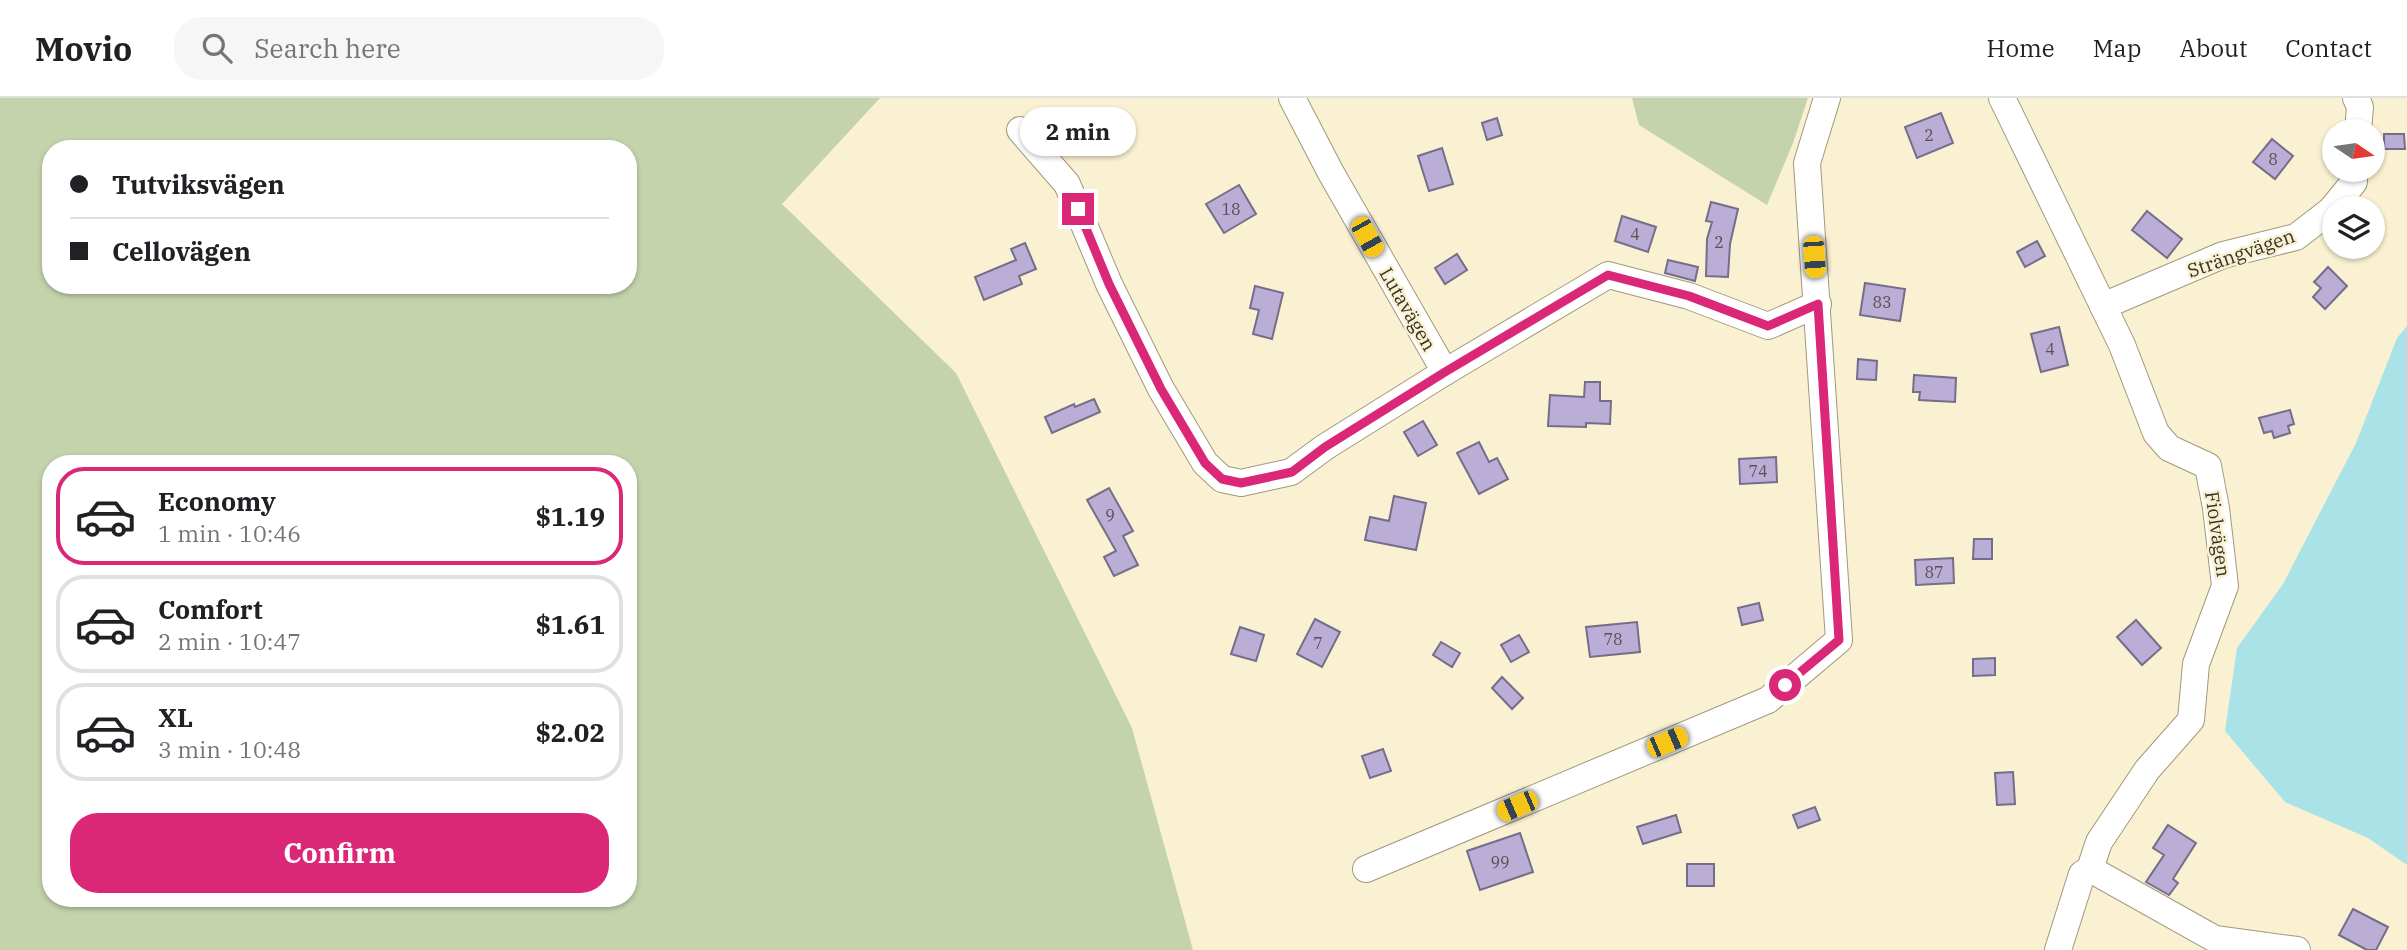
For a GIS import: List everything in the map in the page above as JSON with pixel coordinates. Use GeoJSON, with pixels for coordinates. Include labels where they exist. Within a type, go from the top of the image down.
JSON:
{"type":"FeatureCollection","features":[{"type":"Feature","properties":{"kind":"street","name":"Lutavägen"},"geometry":{"type":"LineString","coordinates":[[1292,98],[1331,173],[1445,372]]}},
{"type":"Feature","properties":{"kind":"street"},"geometry":{"type":"LineString","coordinates":[[1366,869],[1768,700],[1839,640],[1807,163],[1827,98]]}},
{"type":"Feature","properties":{"kind":"street","name":"Fiolvägen"},"geometry":{"type":"LineString","coordinates":[[2002,98],[2122,345],[2157,433],[2169,448],[2208,467],[2216,508],[2225,586],[2196,664],[2191,720],[2147,770],[2099,842],[2090,869],[2082,874],[2058,950]]}},
{"type":"Feature","properties":{"kind":"street"},"geometry":{"type":"LineString","coordinates":[[2356,98],[2360,107],[2359,119]]}},
{"type":"Feature","properties":{"kind":"street"},"geometry":{"type":"LineString","coordinates":[[1020,130],[1067,184],[1109,284],[1161,389],[1205,463],[1222,479],[1241,483],[1292,472],[1325,447],[1445,372],[1608,275],[1689,296],[1768,326],[1818,304]]}},
{"type":"Feature","properties":{"kind":"street","name":"Strängvägen"},"geometry":{"type":"LineString","coordinates":[[2103,306],[2223,255],[2296,237],[2331,210],[2354,182]]}},
{"type":"Feature","properties":{"kind":"street"},"geometry":{"type":"LineString","coordinates":[[2090,869],[2215,939],[2297,950]]}},
{"type":"Feature","properties":{"kind":"green space"},"geometry":{"type":"Polygon","coordinates":[[[0,98],[880,98],[782,204],[956,373],[1132,728],[1193,950],[0,950],[0,98]]]}},
{"type":"Feature","properties":{"kind":"green space"},"geometry":{"type":"Polygon","coordinates":[[[1632,98],[1808,98],[1767,205],[1639,125],[1632,98]]]}},
{"type":"Feature","properties":{"kind":"water"},"geometry":{"type":"Polygon","coordinates":[[[2407,326],[2407,865],[2368,838],[2285,802],[2225,731],[2237,648],[2283,584],[2356,443],[2397,338],[2407,326]]]}},
{"type":"Feature","properties":{"kind":"building"},"geometry":{"type":"Polygon","coordinates":[[[1941,113],[1953,143],[1917,158],[1905,127],[1941,113]]]}},
{"type":"Feature","properties":{"kind":"building"},"geometry":{"type":"Polygon","coordinates":[[[1497,118],[1502,135],[1487,140],[1482,123],[1497,118]]]}},
{"type":"Feature","properties":{"kind":"building"},"geometry":{"type":"Polygon","coordinates":[[[2385,134],[2404,134],[2405,149],[2385,149],[2385,134]]]}},
{"type":"Feature","properties":{"kind":"building"},"geometry":{"type":"Polygon","coordinates":[[[2272,139],[2293,156],[2275,179],[2253,162],[2272,139]]]}},
{"type":"Feature","properties":{"kind":"building"},"geometry":{"type":"Polygon","coordinates":[[[1442,148],[1453,184],[1429,191],[1418,156],[1442,148]]]}},
{"type":"Feature","properties":{"kind":"building"},"geometry":{"type":"Polygon","coordinates":[[[1239,185],[1256,214],[1224,233],[1206,204],[1239,185]]]}},
{"type":"Feature","properties":{"kind":"building"},"geometry":{"type":"Polygon","coordinates":[[[1711,202],[1738,209],[1730,244],[1728,277],[1706,276],[1707,239],[1712,222],[1706,221],[1711,202]]]}},
{"type":"Feature","properties":{"kind":"building"},"geometry":{"type":"Polygon","coordinates":[[[2147,211],[2182,239],[2167,258],[2132,230],[2147,211]]]}},
{"type":"Feature","properties":{"kind":"building"},"geometry":{"type":"Polygon","coordinates":[[[1622,216],[1656,227],[1648,252],[1615,241],[1622,216]]]}},
{"type":"Feature","properties":{"kind":"building"},"geometry":{"type":"Polygon","coordinates":[[[2037,241],[2045,256],[2025,267],[2017,252],[2037,241]]]}},
{"type":"Feature","properties":{"kind":"building"},"geometry":{"type":"Polygon","coordinates":[[[1025,243],[1036,269],[1019,276],[1022,284],[984,300],[975,277],[1016,260],[1011,249],[1025,243]]]}},
{"type":"Feature","properties":{"kind":"building"},"geometry":{"type":"Polygon","coordinates":[[[1457,254],[1467,270],[1445,284],[1435,268],[1457,254]]]}},
{"type":"Feature","properties":{"kind":"building"},"geometry":{"type":"Polygon","coordinates":[[[1668,260],[1698,267],[1695,281],[1665,273],[1668,260]]]}},
{"type":"Feature","properties":{"kind":"building"},"geometry":{"type":"Polygon","coordinates":[[[2328,267],[2347,286],[2325,309],[2313,297],[2321,288],[2314,282],[2328,267]]]}},
{"type":"Feature","properties":{"kind":"building"},"geometry":{"type":"Polygon","coordinates":[[[1865,283],[1905,289],[1900,321],[1860,315],[1865,283]]]}},
{"type":"Feature","properties":{"kind":"building"},"geometry":{"type":"Polygon","coordinates":[[[1255,286],[1283,293],[1272,339],[1253,334],[1259,310],[1250,308],[1255,286]]]}},
{"type":"Feature","properties":{"kind":"building"},"geometry":{"type":"Polygon","coordinates":[[[2059,327],[2068,365],[2041,372],[2031,334],[2059,327]]]}},
{"type":"Feature","properties":{"kind":"building"},"geometry":{"type":"Polygon","coordinates":[[[1858,359],[1877,361],[1876,380],[1857,379],[1858,359]]]}},
{"type":"Feature","properties":{"kind":"building"},"geometry":{"type":"Polygon","coordinates":[[[1914,375],[1956,378],[1955,402],[1919,400],[1920,392],[1913,392],[1914,375]]]}},
{"type":"Feature","properties":{"kind":"building"},"geometry":{"type":"Polygon","coordinates":[[[1585,382],[1600,382],[1600,401],[1611,401],[1610,424],[1586,423],[1586,427],[1548,426],[1550,395],[1584,397],[1585,382]]]}},
{"type":"Feature","properties":{"kind":"building"},"geometry":{"type":"Polygon","coordinates":[[[1094,399],[1100,412],[1052,433],[1045,417],[1074,404],[1075,407],[1094,399]]]}},
{"type":"Feature","properties":{"kind":"building"},"geometry":{"type":"Polygon","coordinates":[[[2290,410],[2294,424],[2288,426],[2290,433],[2274,438],[2272,431],[2264,433],[2259,418],[2290,410]]]}},
{"type":"Feature","properties":{"kind":"building"},"geometry":{"type":"Polygon","coordinates":[[[1423,421],[1437,445],[1418,456],[1404,432],[1423,421]]]}},
{"type":"Feature","properties":{"kind":"building"},"geometry":{"type":"Polygon","coordinates":[[[1479,442],[1489,462],[1497,458],[1508,479],[1479,494],[1457,453],[1479,442]]]}},
{"type":"Feature","properties":{"kind":"building"},"geometry":{"type":"Polygon","coordinates":[[[1776,457],[1777,482],[1740,484],[1739,459],[1776,457]]]}},
{"type":"Feature","properties":{"kind":"building"},"geometry":{"type":"Polygon","coordinates":[[[1109,488],[1133,531],[1123,536],[1138,565],[1114,576],[1104,557],[1116,551],[1087,500],[1109,488]]]}},
{"type":"Feature","properties":{"kind":"building"},"geometry":{"type":"Polygon","coordinates":[[[1394,496],[1426,503],[1416,550],[1365,540],[1370,517],[1389,521],[1394,496]]]}},
{"type":"Feature","properties":{"kind":"building"},"geometry":{"type":"Polygon","coordinates":[[[1974,539],[1992,539],[1992,559],[1973,559],[1974,539]]]}},
{"type":"Feature","properties":{"kind":"building"},"geometry":{"type":"Polygon","coordinates":[[[1953,558],[1954,583],[1916,585],[1915,560],[1953,558]]]}},
{"type":"Feature","properties":{"kind":"building"},"geometry":{"type":"Polygon","coordinates":[[[1759,603],[1763,620],[1742,625],[1738,608],[1759,603]]]}},
{"type":"Feature","properties":{"kind":"building"},"geometry":{"type":"Polygon","coordinates":[[[1315,619],[1340,632],[1322,667],[1297,654],[1315,619]]]}},
{"type":"Feature","properties":{"kind":"building"},"geometry":{"type":"Polygon","coordinates":[[[2136,620],[2161,648],[2142,665],[2117,637],[2136,620]]]}},
{"type":"Feature","properties":{"kind":"building"},"geometry":{"type":"Polygon","coordinates":[[[1637,622],[1640,652],[1590,657],[1586,627],[1637,622]]]}},
{"type":"Feature","properties":{"kind":"building"},"geometry":{"type":"Polygon","coordinates":[[[1240,627],[1264,635],[1256,661],[1231,654],[1240,627]]]}},
{"type":"Feature","properties":{"kind":"building"},"geometry":{"type":"Polygon","coordinates":[[[1519,635],[1529,652],[1511,662],[1501,645],[1519,635]]]}},
{"type":"Feature","properties":{"kind":"building"},"geometry":{"type":"Polygon","coordinates":[[[1441,642],[1460,653],[1452,667],[1433,655],[1441,642]]]}},
{"type":"Feature","properties":{"kind":"building"},"geometry":{"type":"Polygon","coordinates":[[[1995,658],[1995,675],[1973,676],[1973,659],[1995,658]]]}},
{"type":"Feature","properties":{"kind":"building"},"geometry":{"type":"Polygon","coordinates":[[[1502,677],[1523,698],[1512,709],[1492,688],[1502,677]]]}},
{"type":"Feature","properties":{"kind":"building"},"geometry":{"type":"Polygon","coordinates":[[[1383,749],[1391,771],[1370,778],[1362,756],[1383,749]]]}},
{"type":"Feature","properties":{"kind":"building"},"geometry":{"type":"Polygon","coordinates":[[[2013,772],[2015,804],[1997,805],[1995,773],[2013,772]]]}},
{"type":"Feature","properties":{"kind":"building"},"geometry":{"type":"Polygon","coordinates":[[[1815,807],[1820,820],[1798,828],[1793,815],[1815,807]]]}},
{"type":"Feature","properties":{"kind":"building"},"geometry":{"type":"Polygon","coordinates":[[[1676,815],[1681,832],[1643,844],[1637,827],[1676,815]]]}},
{"type":"Feature","properties":{"kind":"building"},"geometry":{"type":"Polygon","coordinates":[[[2168,825],[2196,843],[2173,879],[2178,883],[2169,895],[2146,882],[2164,855],[2153,848],[2168,825]]]}},
{"type":"Feature","properties":{"kind":"building"},"geometry":{"type":"Polygon","coordinates":[[[1520,833],[1533,872],[1480,890],[1467,851],[1520,833]]]}},
{"type":"Feature","properties":{"kind":"building"},"geometry":{"type":"Polygon","coordinates":[[[1687,864],[1714,864],[1714,886],[1687,886],[1687,864]]]}},
{"type":"Feature","properties":{"kind":"building"},"geometry":{"type":"Polygon","coordinates":[[[2353,909],[2388,927],[2376,950],[2367,950],[2339,935],[2353,909]]]}},
{"type":"Feature","properties":{"kind":"route"},"geometry":{"type":"LineString","coordinates":[[1078,209],[1109,284],[1161,389],[1205,463],[1222,479],[1241,483],[1292,472],[1325,447],[1445,372],[1608,275],[1689,296],[1768,326],[1818,304],[1839,640],[1785,685]]}}]}
